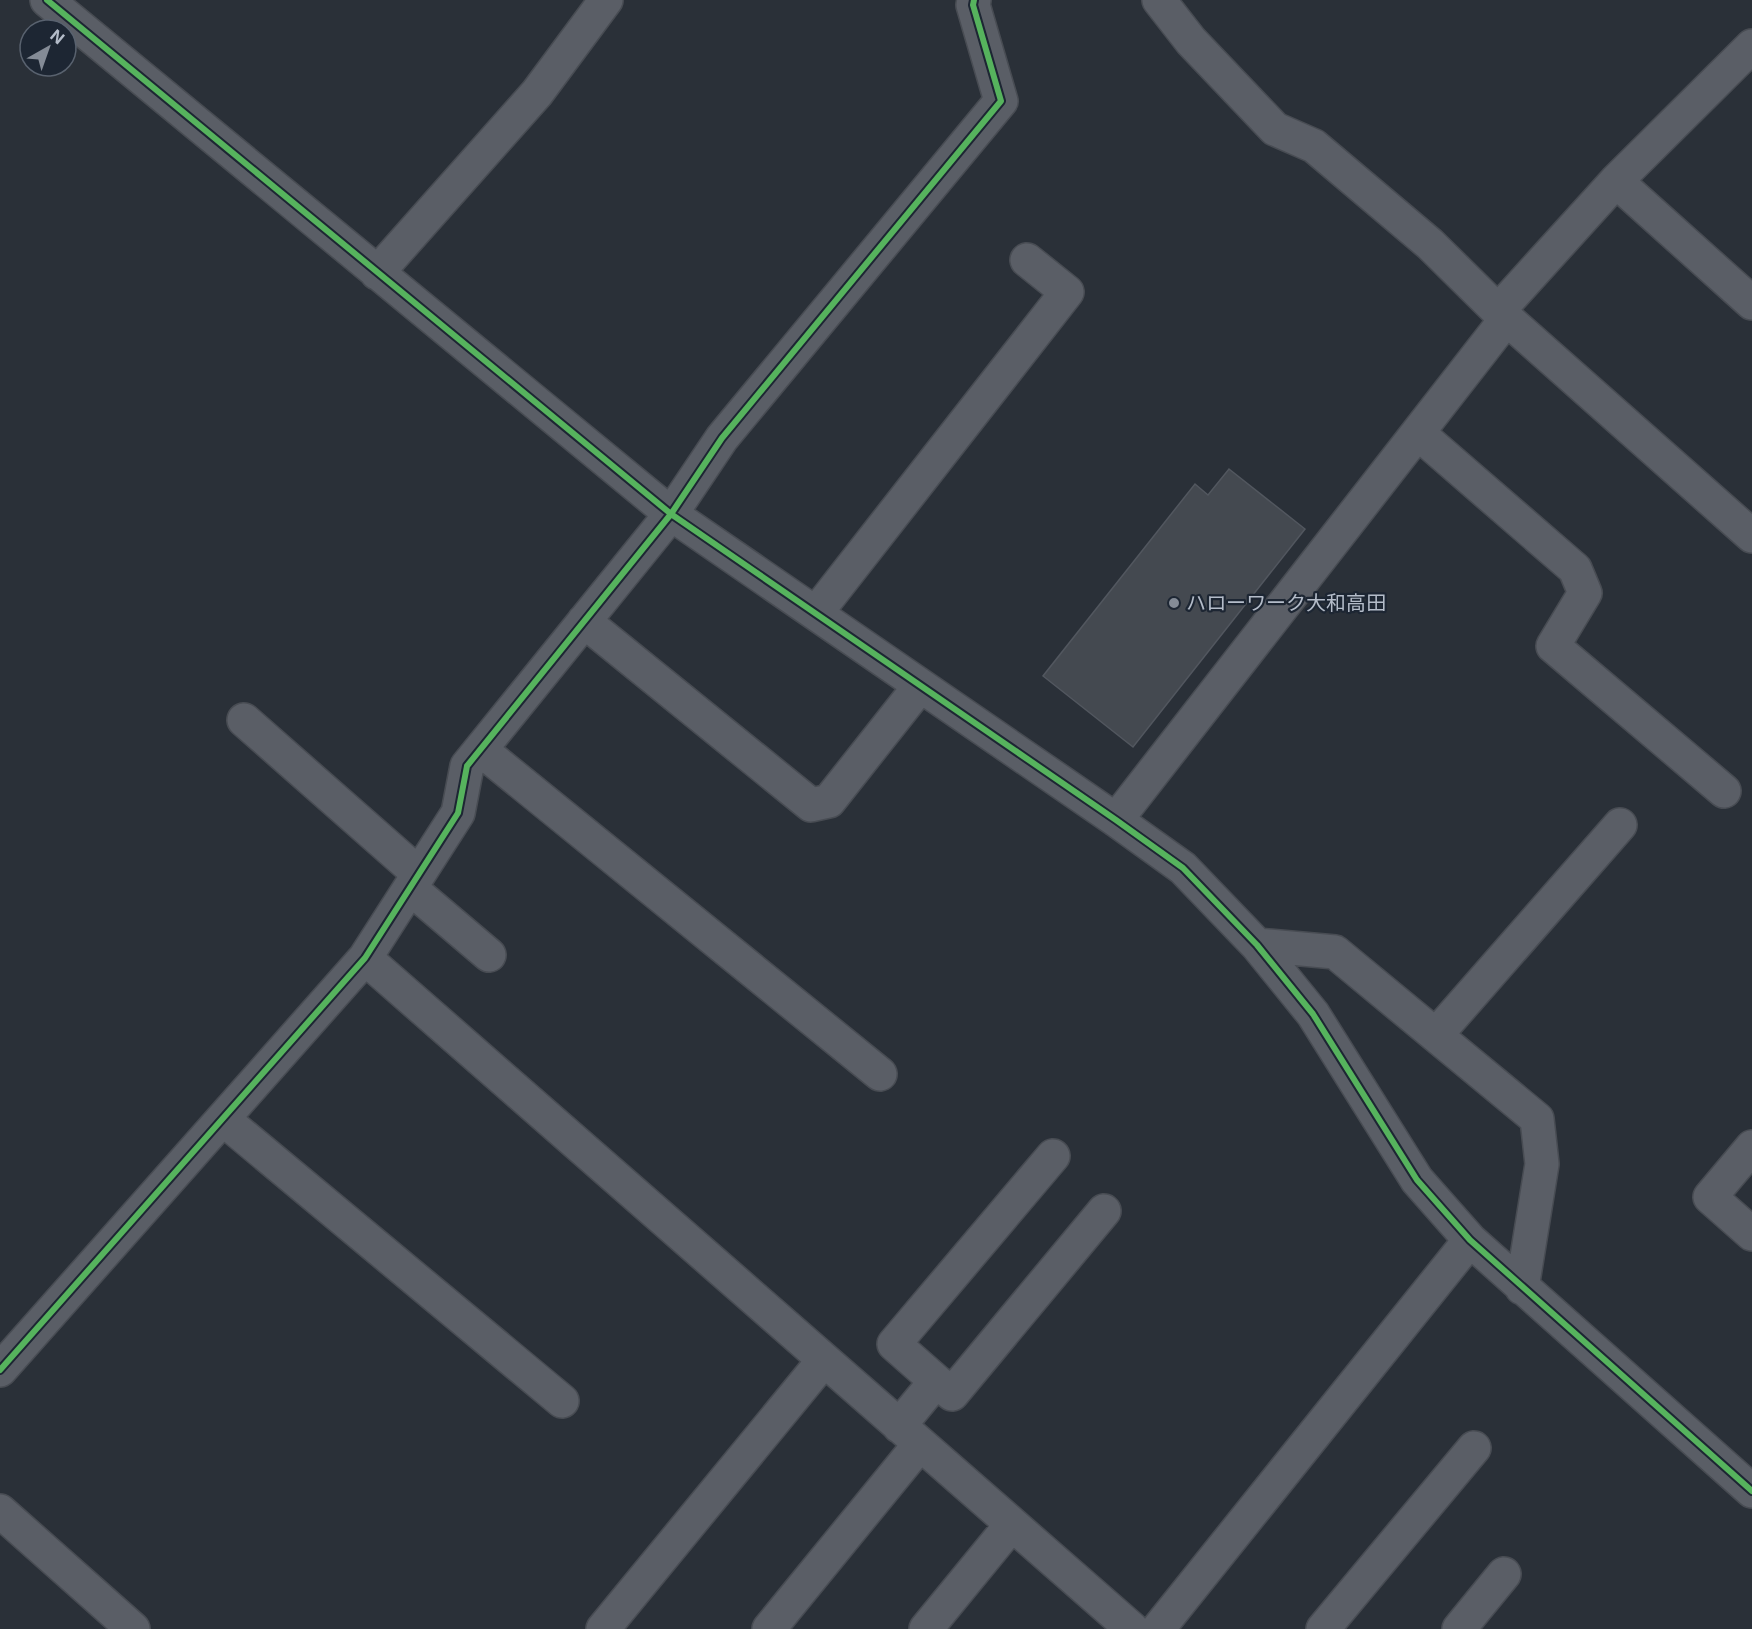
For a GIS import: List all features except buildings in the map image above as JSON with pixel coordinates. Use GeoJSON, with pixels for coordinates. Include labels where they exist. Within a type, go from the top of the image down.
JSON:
{"type":"FeatureCollection","features":[{"type":"Feature","properties":{"kind":"street"},"geometry":{"type":"LineString","coordinates":[[47,0],[671,514],[1183,868],[1257,945],[1313,1014],[1417,1180],[1470,1240],[1752,1491]]}},
{"type":"Feature","properties":{"kind":"street"},"geometry":{"type":"LineString","coordinates":[[377,273],[537,93],[606,0]]}},
{"type":"Feature","properties":{"kind":"street"},"geometry":{"type":"LineString","coordinates":[[0,1370],[365,958],[458,813],[467,766],[671,514],[722,438],[1001,101],[973,5],[974,0]]}},
{"type":"Feature","properties":{"kind":"street"},"geometry":{"type":"LineString","coordinates":[[1159,0],[1191,41],[1275,129],[1314,146],[1430,244],[1503,315],[1752,536]]}},
{"type":"Feature","properties":{"kind":"street"},"geometry":{"type":"LineString","coordinates":[[1116,820],[1418,433],[1503,315],[1616,181],[1752,46]]}},
{"type":"Feature","properties":{"kind":"street"},"geometry":{"type":"LineString","coordinates":[[1616,181],[1752,303]]}},
{"type":"Feature","properties":{"kind":"street"},"geometry":{"type":"LineString","coordinates":[[816,613],[1067,292],[1027,260]]}},
{"type":"Feature","properties":{"kind":"street"},"geometry":{"type":"LineString","coordinates":[[1418,433],[1575,569],[1585,593],[1553,646],[1724,790]]}},
{"type":"Feature","properties":{"kind":"street"},"geometry":{"type":"LineString","coordinates":[[584,621],[811,805],[829,801],[920,686]]}},
{"type":"Feature","properties":{"kind":"street"},"geometry":{"type":"LineString","coordinates":[[244,720],[489,955]]}},
{"type":"Feature","properties":{"kind":"street"},"geometry":{"type":"LineString","coordinates":[[480,750],[880,1074]]}},
{"type":"Feature","properties":{"kind":"street"},"geometry":{"type":"LineString","coordinates":[[1436,1035],[1620,825]]}},
{"type":"Feature","properties":{"kind":"street"},"geometry":{"type":"LineString","coordinates":[[1257,945],[1335,952],[1537,1119],[1542,1164],[1522,1287]]}},
{"type":"Feature","properties":{"kind":"street"},"geometry":{"type":"LineString","coordinates":[[365,958],[1132,1629]]}},
{"type":"Feature","properties":{"kind":"street"},"geometry":{"type":"LineString","coordinates":[[223,1119],[562,1401]]}},
{"type":"Feature","properties":{"kind":"street"},"geometry":{"type":"LineString","coordinates":[[1752,1147],[1710,1197],[1752,1233]]}},
{"type":"Feature","properties":{"kind":"street"},"geometry":{"type":"LineString","coordinates":[[1053,1156],[894,1344],[952,1394],[1104,1211]]}},
{"type":"Feature","properties":{"kind":"street"},"geometry":{"type":"LineString","coordinates":[[1158,1629],[1470,1240]]}},
{"type":"Feature","properties":{"kind":"street"},"geometry":{"type":"LineString","coordinates":[[603,1629],[824,1360]]}},
{"type":"Feature","properties":{"kind":"street"},"geometry":{"type":"LineString","coordinates":[[769,1629],[909,1435],[936,1381]]}},
{"type":"Feature","properties":{"kind":"street"},"geometry":{"type":"LineString","coordinates":[[1323,1629],[1474,1448]]}},
{"type":"Feature","properties":{"kind":"street"},"geometry":{"type":"LineString","coordinates":[[0,1511],[133,1629]]}},
{"type":"Feature","properties":{"kind":"street"},"geometry":{"type":"LineString","coordinates":[[926,1629],[1012,1524]]}},
{"type":"Feature","properties":{"kind":"street"},"geometry":{"type":"LineString","coordinates":[[1459,1629],[1504,1574]]}},
{"type":"Feature","properties":{"kind":"cycle path"},"geometry":{"type":"LineString","coordinates":[[47,0],[671,514],[1183,868],[1257,945],[1313,1014],[1417,1180],[1470,1240],[1752,1491]]}},
{"type":"Feature","properties":{"kind":"cycle path"},"geometry":{"type":"LineString","coordinates":[[0,1370],[365,958],[458,813],[467,766],[671,514],[722,438],[1001,101],[973,5],[974,0]]}},
{"type":"Feature","properties":{"kind":"place","name":"ハローワーク大和高田"},"geometry":{"type":"Point","coordinates":[1174,603]}}]}
